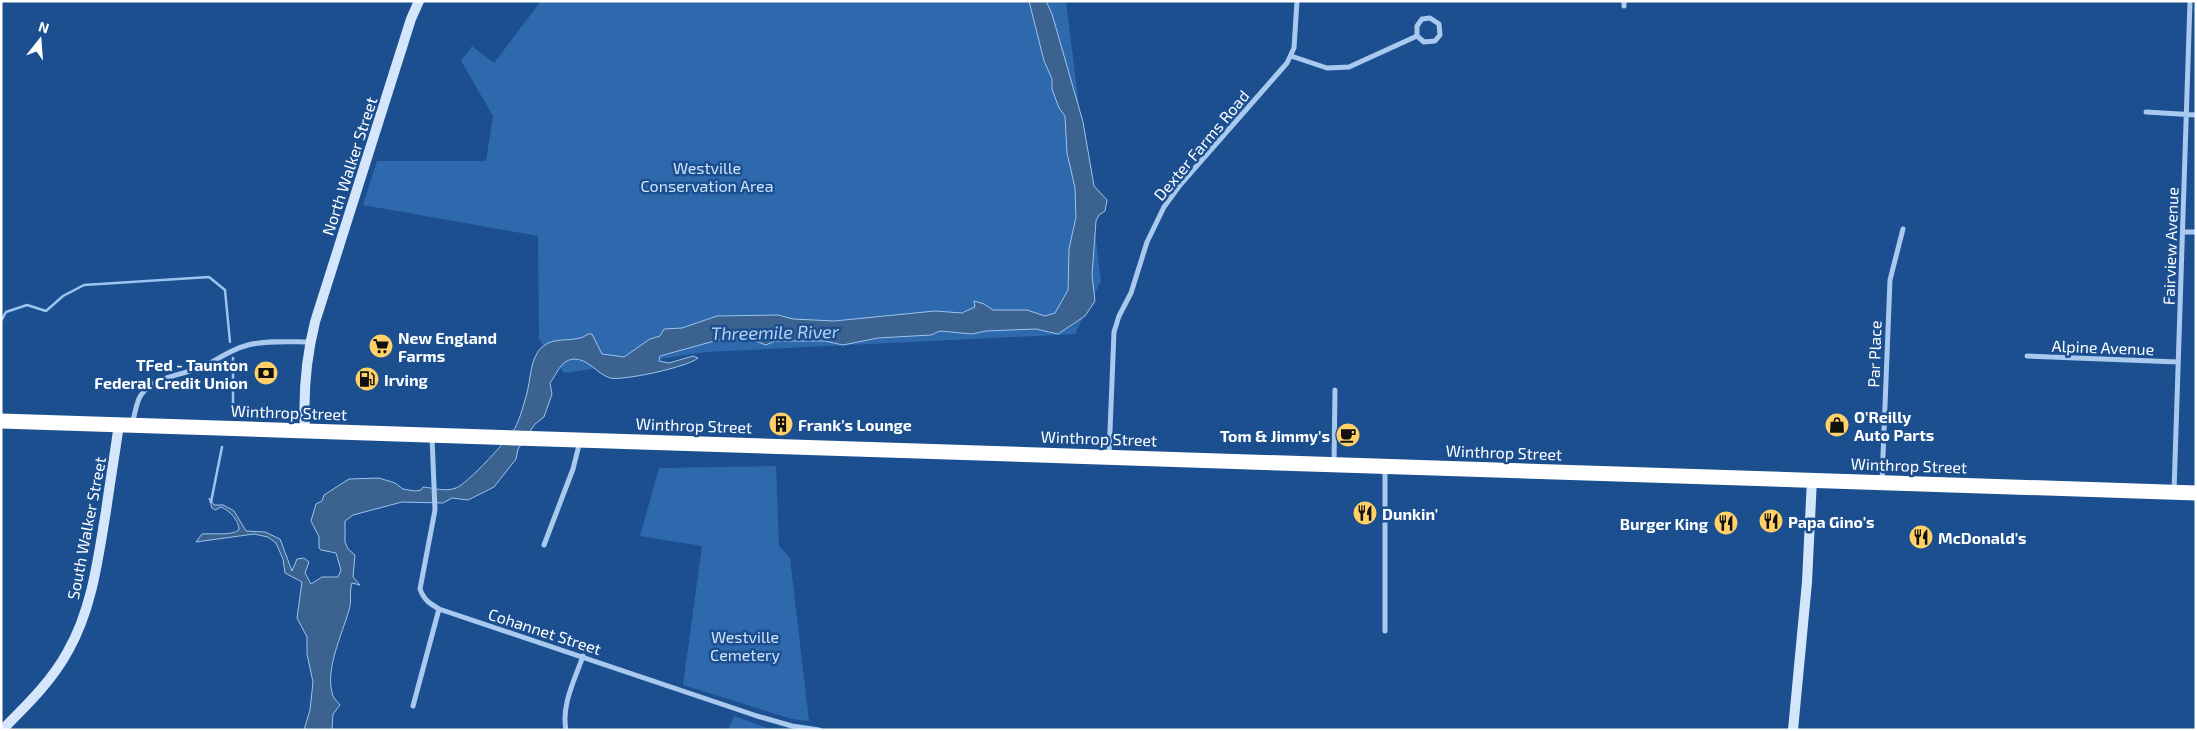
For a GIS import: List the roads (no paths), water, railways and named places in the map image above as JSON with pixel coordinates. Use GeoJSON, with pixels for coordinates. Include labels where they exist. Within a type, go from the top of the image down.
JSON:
{"type":"FeatureCollection","features":[{"type":"Feature","properties":{"kind":"highway","name":"Winthrop Street"},"geometry":{"type":"LineString","coordinates":[[1,421],[506,436],[2196,493]]}},
{"type":"Feature","properties":{"kind":"main road","name":"North Walker Street"},"geometry":{"type":"LineString","coordinates":[[305,430],[304,400],[310,342],[411,19],[419,1]]}},
{"type":"Feature","properties":{"kind":"main road","name":"South Walker Street"},"geometry":{"type":"LineString","coordinates":[[2,730],[33,698],[59,666],[73,643],[85,613],[126,424]]}},
{"type":"Feature","properties":{"kind":"main road"},"geometry":{"type":"LineString","coordinates":[[1793,730],[1807,582],[1812,480]]}},
{"type":"Feature","properties":{"kind":"street"},"geometry":{"type":"LineString","coordinates":[[1297,1],[1295,42],[1291,56],[1327,68],[1349,67],[1417,36]]}},
{"type":"Feature","properties":{"kind":"street","name":"Fairview Avenue"},"geometry":{"type":"LineString","coordinates":[[2174,492],[2190,1]]}},
{"type":"Feature","properties":{"kind":"street"},"geometry":{"type":"LineString","coordinates":[[1430,18],[1439,24],[1440,35],[1435,41],[1424,42],[1417,36],[1417,26],[1422,20],[1430,18]]}},
{"type":"Feature","properties":{"kind":"street","name":"Dexter Farms Road"},"geometry":{"type":"LineString","coordinates":[[1109,456],[1116,324],[1131,293],[1152,227],[1180,185],[1291,56]]}},
{"type":"Feature","properties":{"kind":"street"},"geometry":{"type":"LineString","coordinates":[[2146,112],[2196,115]]}},
{"type":"Feature","properties":{"kind":"street","name":"Par Place"},"geometry":{"type":"LineString","coordinates":[[1882,482],[1890,280],[1903,229]]}},
{"type":"Feature","properties":{"kind":"street"},"geometry":{"type":"LineString","coordinates":[[2183,232],[2196,232]]}},
{"type":"Feature","properties":{"kind":"street"},"geometry":{"type":"LineString","coordinates":[[126,424],[140,396],[147,387],[162,380],[206,365],[221,355],[248,345],[262,342],[310,342]]}},
{"type":"Feature","properties":{"kind":"street","name":"Alpine Avenue"},"geometry":{"type":"LineString","coordinates":[[2027,356],[2178,362]]}},
{"type":"Feature","properties":{"kind":"street"},"geometry":{"type":"LineString","coordinates":[[1334,464],[1335,390]]}},
{"type":"Feature","properties":{"kind":"street","name":"Cohannet Street"},"geometry":{"type":"LineString","coordinates":[[432,434],[435,507],[420,589],[423,598],[438,609],[583,656],[757,716],[792,726],[819,730]]}},
{"type":"Feature","properties":{"kind":"street"},"geometry":{"type":"LineString","coordinates":[[544,545],[573,469],[581,439]]}},
{"type":"Feature","properties":{"kind":"street"},"geometry":{"type":"LineString","coordinates":[[1385,465],[1387,526],[1385,631]]}},
{"type":"Feature","properties":{"kind":"street"},"geometry":{"type":"LineString","coordinates":[[413,706],[438,609]]}},
{"type":"Feature","properties":{"kind":"street"},"geometry":{"type":"LineString","coordinates":[[566,730],[564,722],[566,706],[583,656]]}},
{"type":"Feature","properties":{"kind":"water","name":"Threemile River"},"geometry":{"type":"Polygon","coordinates":[[[1029,1],[1046,1],[1052,14],[1083,122],[1094,186],[1107,200],[1105,211],[1099,215],[1096,221],[1092,275],[1095,301],[1085,316],[1058,334],[1036,329],[986,331],[972,334],[940,331],[931,335],[878,338],[843,345],[825,341],[775,341],[766,345],[753,340],[739,338],[718,340],[660,356],[659,361],[669,363],[693,356],[698,358],[692,362],[655,373],[617,378],[605,376],[578,359],[565,362],[550,383],[552,394],[544,417],[535,424],[518,449],[516,459],[494,487],[468,500],[452,498],[443,503],[402,502],[353,515],[345,521],[345,542],[348,549],[355,555],[353,577],[360,585],[352,583],[350,607],[332,664],[331,686],[333,696],[340,705],[333,714],[332,730],[304,730],[310,710],[313,682],[307,654],[307,637],[297,618],[302,582],[285,573],[283,559],[276,543],[268,537],[254,534],[196,542],[202,534],[226,534],[239,530],[239,526],[233,516],[221,507],[215,510],[212,508],[209,498],[214,505],[223,505],[234,511],[246,531],[265,532],[280,539],[292,571],[297,559],[304,558],[309,562],[305,573],[311,584],[322,577],[338,577],[341,570],[336,553],[319,548],[319,537],[311,521],[316,504],[322,501],[324,495],[349,479],[379,478],[395,483],[403,489],[415,491],[421,490],[423,487],[443,490],[462,485],[488,460],[516,426],[527,393],[535,357],[547,343],[578,339],[592,334],[602,354],[624,357],[650,339],[660,336],[664,329],[682,328],[717,316],[778,315],[793,319],[834,321],[935,311],[962,313],[975,307],[974,301],[984,304],[993,310],[1027,310],[1045,316],[1055,313],[1068,290],[1069,249],[1076,217],[1075,188],[1067,153],[1065,116],[1059,108],[1052,89],[1052,79],[1044,61],[1029,1]]]}},
{"type":"Feature","properties":{"kind":"waterway"},"geometry":{"type":"LineString","coordinates":[[1,321],[6,312],[27,305],[46,311],[63,296],[84,285],[209,277],[225,290],[230,342]]}},
{"type":"Feature","properties":{"kind":"waterway"},"geometry":{"type":"LineString","coordinates":[[233,358],[233,411]]}},
{"type":"Feature","properties":{"kind":"waterway"},"geometry":{"type":"LineString","coordinates":[[211,502],[222,447]]}},
{"type":"Feature","properties":{"kind":"place","name":"New England Farms"},"geometry":{"type":"Point","coordinates":[381,346]}},
{"type":"Feature","properties":{"kind":"place","name":"TFed - Taunton Federal Credit Union"},"geometry":{"type":"Point","coordinates":[266,373]}},
{"type":"Feature","properties":{"kind":"place","name":"Irving"},"geometry":{"type":"Point","coordinates":[367,379]}},
{"type":"Feature","properties":{"kind":"place","name":"Frank's Lounge"},"geometry":{"type":"Point","coordinates":[781,424]}},
{"type":"Feature","properties":{"kind":"place","name":"O'Reilly Auto Parts"},"geometry":{"type":"Point","coordinates":[1837,425]}},
{"type":"Feature","properties":{"kind":"place","name":"Tom & Jimmy's"},"geometry":{"type":"Point","coordinates":[1348,435]}},
{"type":"Feature","properties":{"kind":"place","name":"Dunkin'"},"geometry":{"type":"Point","coordinates":[1365,513]}},
{"type":"Feature","properties":{"kind":"place","name":"Papa Gino's"},"geometry":{"type":"Point","coordinates":[1771,521]}},
{"type":"Feature","properties":{"kind":"place","name":"Burger King"},"geometry":{"type":"Point","coordinates":[1726,523]}},
{"type":"Feature","properties":{"kind":"place","name":"McDonald's"},"geometry":{"type":"Point","coordinates":[1921,537]}},
{"type":"Feature","properties":{"kind":"park label","name":"Westville Conservation Area"},"geometry":{"type":"Point","coordinates":[707,176]}},
{"type":"Feature","properties":{"kind":"park label","name":"Westville Cemetery"},"geometry":{"type":"Point","coordinates":[745,645]}}]}
